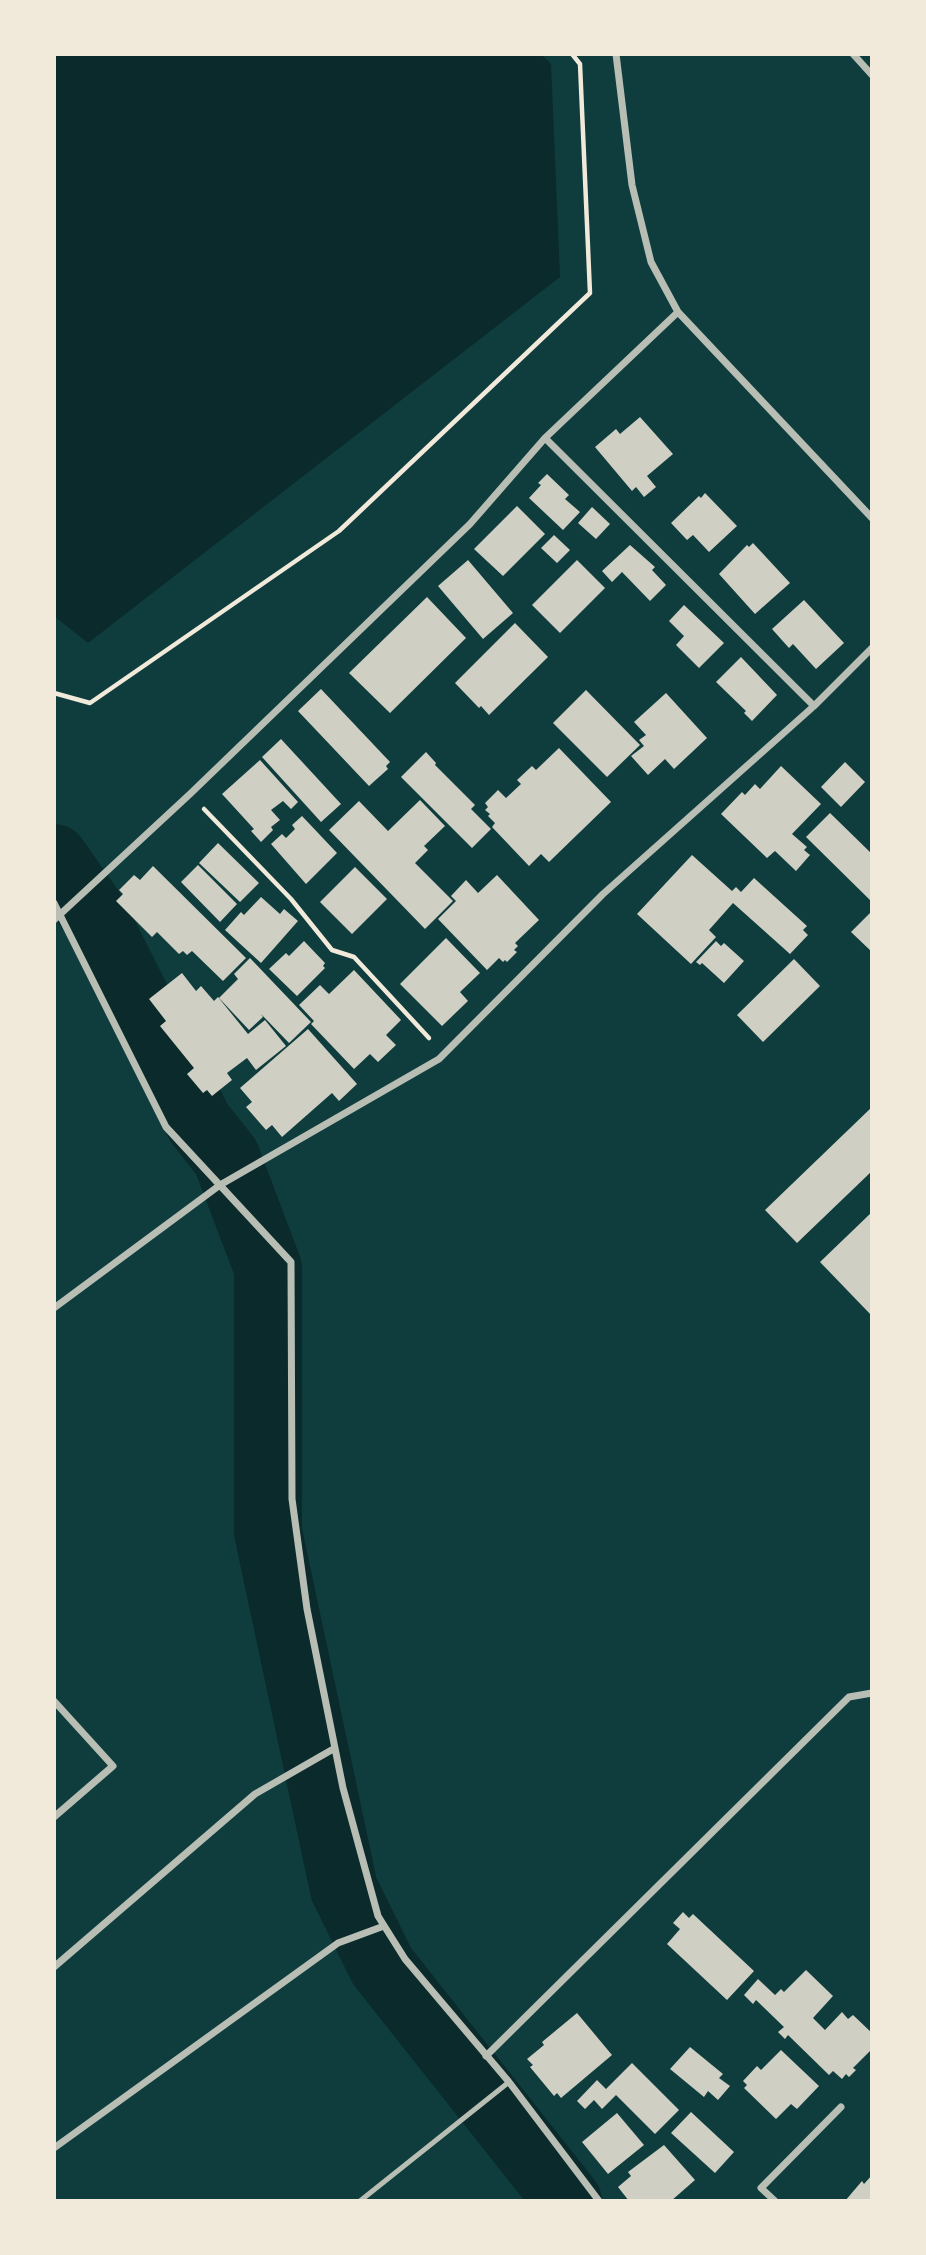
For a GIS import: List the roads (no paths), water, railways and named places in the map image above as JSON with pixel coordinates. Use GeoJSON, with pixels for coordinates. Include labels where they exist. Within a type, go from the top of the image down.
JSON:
{"type":"FeatureCollection","features":[{"type":"Feature","properties":{"kind":"street"},"geometry":{"type":"LineString","coordinates":[[617,54],[632,185],[651,262],[678,312],[872,518]]}},
{"type":"Feature","properties":{"kind":"street"},"geometry":{"type":"LineString","coordinates":[[853,54],[872,75]]}},
{"type":"Feature","properties":{"kind":"street"},"geometry":{"type":"LineString","coordinates":[[54,920],[190,794],[470,524],[545,438],[678,312]]}},
{"type":"Feature","properties":{"kind":"street"},"geometry":{"type":"LineString","coordinates":[[545,438],[814,706]]}},
{"type":"Feature","properties":{"kind":"street"},"geometry":{"type":"LineString","coordinates":[[54,1308],[220,1185],[444,1054],[603,894],[814,706],[872,648]]}},
{"type":"Feature","properties":{"kind":"street"},"geometry":{"type":"LineString","coordinates":[[54,903],[166,1127],[291,1262],[292,1499],[307,1609],[343,1788],[378,1916],[405,1959],[509,2082],[599,2201]]}},
{"type":"Feature","properties":{"kind":"street"},"geometry":{"type":"LineString","coordinates":[[486,2056],[849,1697],[872,1693]]}},
{"type":"Feature","properties":{"kind":"street"},"geometry":{"type":"LineString","coordinates":[[54,1701],[113,1766],[54,1817]]}},
{"type":"Feature","properties":{"kind":"street"},"geometry":{"type":"LineString","coordinates":[[54,1967],[255,1794],[335,1748]]}},
{"type":"Feature","properties":{"kind":"street"},"geometry":{"type":"LineString","coordinates":[[54,2148],[338,1943],[384,1926]]}},
{"type":"Feature","properties":{"kind":"street"},"geometry":{"type":"LineString","coordinates":[[775,2201],[761,2188],[841,2107]]}},
{"type":"Feature","properties":{"kind":"lane"},"geometry":{"type":"LineString","coordinates":[[360,2201],[509,2082]]}},
{"type":"Feature","properties":{"kind":"water"},"geometry":{"type":"Polygon","coordinates":[[[54,54],[541,54],[551,64],[560,277],[88,643],[54,616],[54,54]]]}},
{"type":"Feature","properties":{"kind":"waterway"},"geometry":{"type":"LineString","coordinates":[[54,858],[94,915],[199,1123],[226,1157],[268,1268],[268,1532],[344,1889],[382,1966],[568,2201]]}}]}
